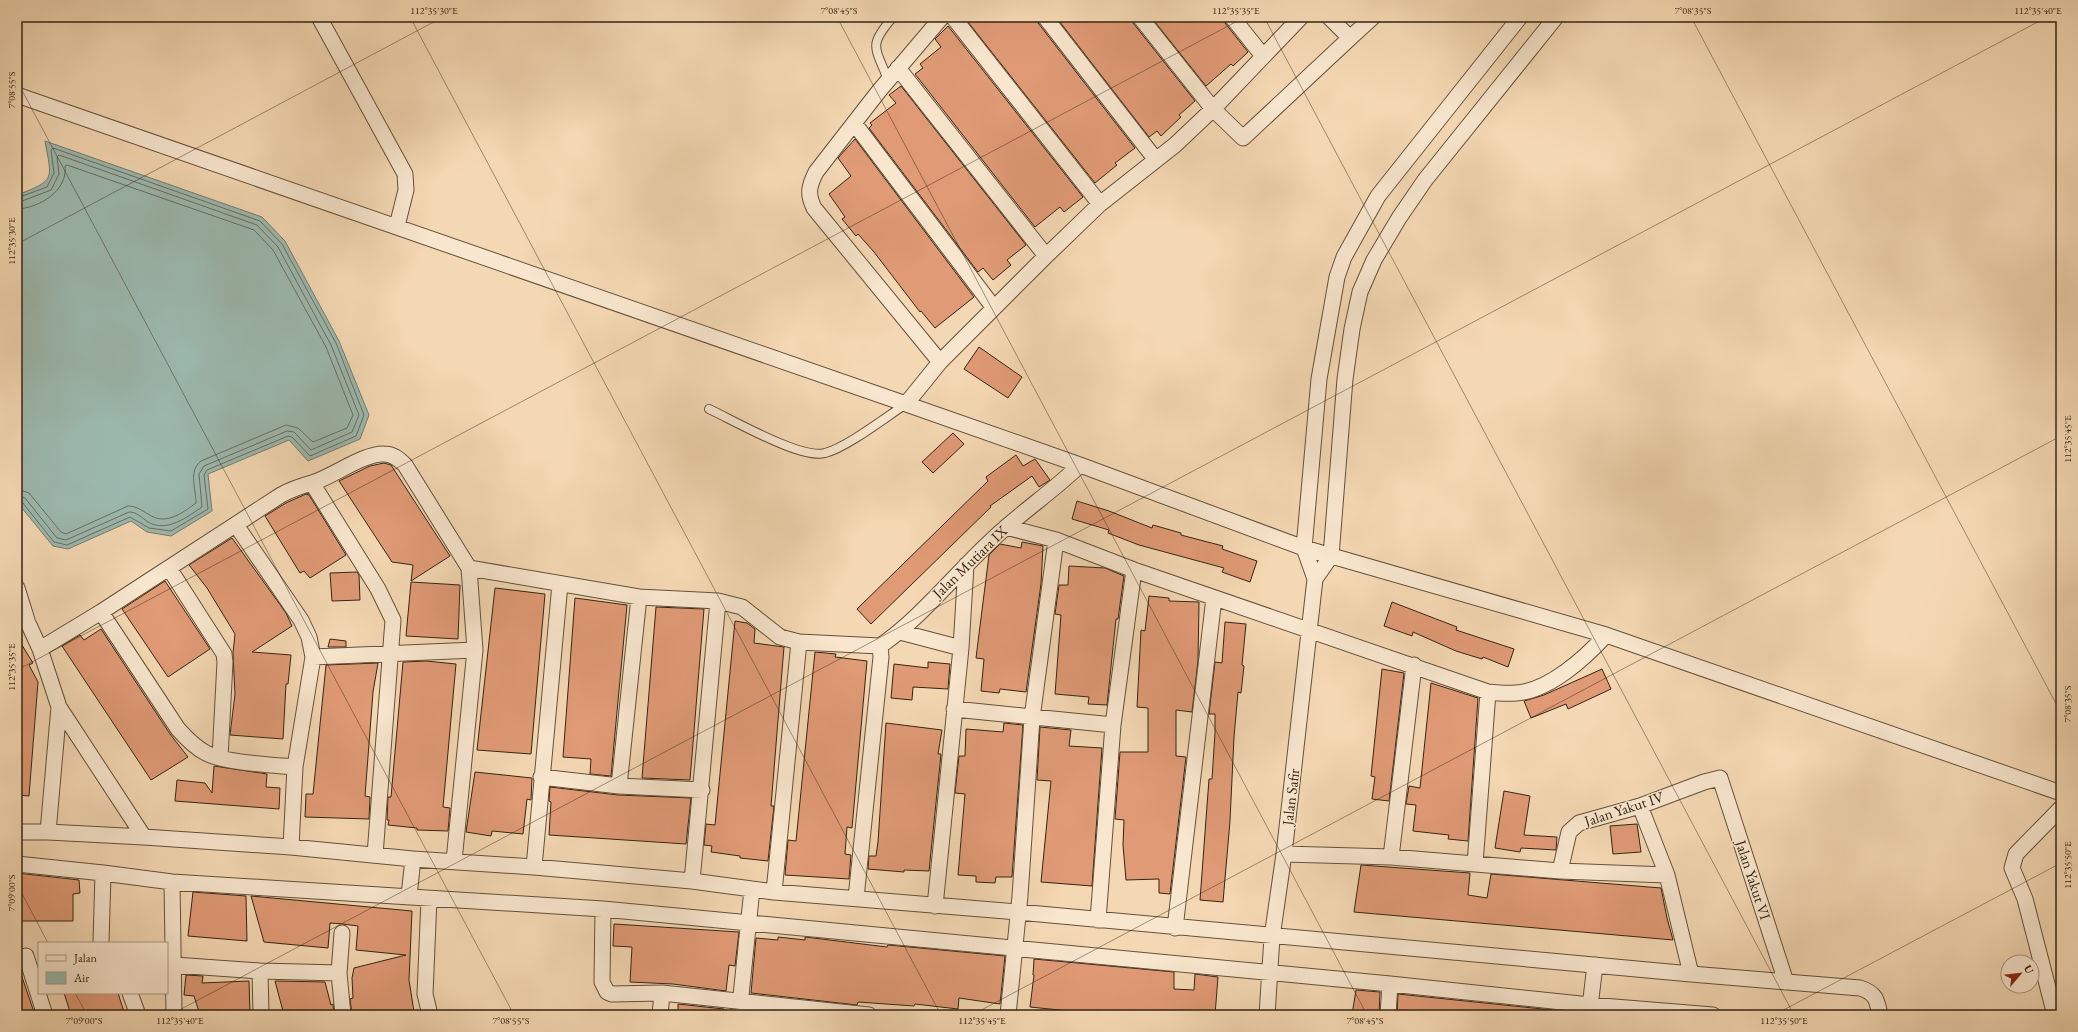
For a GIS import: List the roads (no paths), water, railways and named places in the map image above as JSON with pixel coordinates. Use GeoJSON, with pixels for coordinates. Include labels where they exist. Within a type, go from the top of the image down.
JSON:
{"type":"FeatureCollection","features":[{"type":"Feature","properties":{"kind":"street"},"geometry":{"type":"LineString","coordinates":[[319,17],[405,174],[406,190],[397,226]]}},
{"type":"Feature","properties":{"kind":"street"},"geometry":{"type":"LineString","coordinates":[[940,362],[814,208],[808,192],[810,183],[854,123],[888,80],[942,17]]}},
{"type":"Feature","properties":{"kind":"street"},"geometry":{"type":"LineString","coordinates":[[953,17],[1100,204]]}},
{"type":"Feature","properties":{"kind":"street"},"geometry":{"type":"LineString","coordinates":[[1045,17],[1156,160]]}},
{"type":"Feature","properties":{"kind":"street"},"geometry":{"type":"LineString","coordinates":[[1140,17],[1213,108],[1238,135],[1245,137],[1373,17]]}},
{"type":"Feature","properties":{"kind":"street"},"geometry":{"type":"LineString","coordinates":[[1232,17],[1263,56]]}},
{"type":"Feature","properties":{"kind":"street"},"geometry":{"type":"LineString","coordinates":[[906,404],[940,362],[1046,256],[1100,204],[1175,145],[1301,17]]}},
{"type":"Feature","properties":{"kind":"street"},"geometry":{"type":"LineString","coordinates":[[1329,17],[1350,38]]}},
{"type":"Feature","properties":{"kind":"street"},"geometry":{"type":"LineString","coordinates":[[1315,579],[1304,548],[1319,379],[1337,278],[1344,257],[1378,196],[1520,17]]}},
{"type":"Feature","properties":{"kind":"street"},"geometry":{"type":"LineString","coordinates":[[1315,579],[1331,556],[1345,379],[1352,329],[1360,292],[1368,273],[1399,218],[1425,180],[1556,17]]}},
{"type":"Feature","properties":{"kind":"street"},"geometry":{"type":"LineString","coordinates":[[898,68],[1046,256]]}},
{"type":"Feature","properties":{"kind":"street"},"geometry":{"type":"LineString","coordinates":[[17,95],[1080,465],[1304,548],[1606,635],[2061,793]]}},
{"type":"Feature","properties":{"kind":"street"},"geometry":{"type":"LineString","coordinates":[[854,123],[994,308]]}},
{"type":"Feature","properties":{"kind":"street"},"geometry":{"type":"LineString","coordinates":[[40,649],[101,612],[293,488],[312,483],[372,456],[383,454],[399,459],[469,568],[475,650],[454,861]]}},
{"type":"Feature","properties":{"kind":"street","name":"Jalan Mutiara IX"},"geometry":{"type":"LineString","coordinates":[[880,646],[900,632],[1006,527],[1064,481],[1080,465]]}},
{"type":"Feature","properties":{"kind":"street"},"geometry":{"type":"LineString","coordinates":[[312,483],[389,609],[394,620],[375,855]]}},
{"type":"Feature","properties":{"kind":"street"},"geometry":{"type":"LineString","coordinates":[[236,525],[301,620],[309,637],[313,657],[295,767],[291,847]]}},
{"type":"Feature","properties":{"kind":"street"},"geometry":{"type":"LineString","coordinates":[[1006,527],[1056,540],[1134,570],[1414,665],[1488,692],[1518,693],[1546,684],[1573,667],[1606,635]]}},
{"type":"Feature","properties":{"kind":"street"},"geometry":{"type":"LineString","coordinates":[[1008,1015],[1018,912],[1032,718],[1056,540]]}},
{"type":"Feature","properties":{"kind":"street"},"geometry":{"type":"LineString","coordinates":[[935,906],[961,648],[966,565]]}},
{"type":"Feature","properties":{"kind":"street"},"geometry":{"type":"LineString","coordinates":[[169,568],[224,654],[225,662],[220,758]]}},
{"type":"Feature","properties":{"kind":"street"},"geometry":{"type":"LineString","coordinates":[[469,568],[639,597],[718,601],[742,607],[780,637],[799,642],[880,646],[881,657],[856,898]]}},
{"type":"Feature","properties":{"kind":"street"},"geometry":{"type":"LineString","coordinates":[[1098,920],[1114,725],[1134,570]]}},
{"type":"Feature","properties":{"kind":"street","name":"Jalan Safir"},"geometry":{"type":"LineString","coordinates":[[1267,1015],[1271,974],[1272,936],[1284,854],[1315,579]]}},
{"type":"Feature","properties":{"kind":"street"},"geometry":{"type":"LineString","coordinates":[[534,866],[541,777],[560,584]]}},
{"type":"Feature","properties":{"kind":"street"},"geometry":{"type":"LineString","coordinates":[[17,588],[29,625],[40,649],[60,707],[144,837]]}},
{"type":"Feature","properties":{"kind":"street"},"geometry":{"type":"LineString","coordinates":[[620,786],[639,597]]}},
{"type":"Feature","properties":{"kind":"street"},"geometry":{"type":"LineString","coordinates":[[1175,928],[1214,598]]}},
{"type":"Feature","properties":{"kind":"street"},"geometry":{"type":"LineString","coordinates":[[692,881],[702,790],[718,601]]}},
{"type":"Feature","properties":{"kind":"street"},"geometry":{"type":"LineString","coordinates":[[17,611],[29,625]]}},
{"type":"Feature","properties":{"kind":"street"},"geometry":{"type":"LineString","coordinates":[[101,612],[178,729],[206,753],[220,758],[295,767]]}},
{"type":"Feature","properties":{"kind":"street"},"geometry":{"type":"LineString","coordinates":[[900,632],[961,648]]}},
{"type":"Feature","properties":{"kind":"street"},"geometry":{"type":"LineString","coordinates":[[774,892],[799,642]]}},
{"type":"Feature","properties":{"kind":"street"},"geometry":{"type":"LineString","coordinates":[[313,657],[390,655],[475,650]]}},
{"type":"Feature","properties":{"kind":"street"},"geometry":{"type":"LineString","coordinates":[[1391,857],[1414,665]]}},
{"type":"Feature","properties":{"kind":"street"},"geometry":{"type":"LineString","coordinates":[[1475,864],[1488,692]]}},
{"type":"Feature","properties":{"kind":"street"},"geometry":{"type":"LineString","coordinates":[[48,832],[60,707]]}},
{"type":"Feature","properties":{"kind":"street"},"geometry":{"type":"LineString","coordinates":[[954,709],[1114,725]]}},
{"type":"Feature","properties":{"kind":"street"},"geometry":{"type":"LineString","coordinates":[[541,777],[620,786],[702,790]]}},
{"type":"Feature","properties":{"kind":"street","name":"Jalan Yakut IV"},"geometry":{"type":"LineString","coordinates":[[1560,871],[1569,832],[1580,823],[1640,806],[1704,782],[1720,778]]}},
{"type":"Feature","properties":{"kind":"street","name":"Jalan Yakut VI"},"geometry":{"type":"LineString","coordinates":[[1720,778],[1786,982]]}},
{"type":"Feature","properties":{"kind":"street"},"geometry":{"type":"LineString","coordinates":[[1640,806],[1667,875],[1691,974]]}},
{"type":"Feature","properties":{"kind":"street"},"geometry":{"type":"LineString","coordinates":[[2055,1015],[2025,899],[2012,868],[2016,854],[2061,808]]}},
{"type":"Feature","properties":{"kind":"street"},"geometry":{"type":"LineString","coordinates":[[17,832],[48,832],[144,837],[291,847],[413,859],[534,866],[692,881],[774,892],[1018,912],[1175,928],[1860,988],[1869,991],[1876,999],[1880,1015]]}},
{"type":"Feature","properties":{"kind":"street"},"geometry":{"type":"LineString","coordinates":[[1284,854],[1391,857],[1560,871],[1667,875]]}},
{"type":"Feature","properties":{"kind":"street"},"geometry":{"type":"LineString","coordinates":[[408,896],[413,859]]}},
{"type":"Feature","properties":{"kind":"street"},"geometry":{"type":"LineString","coordinates":[[17,864],[172,882],[603,909],[1271,974],[1390,984],[1589,1010],[1713,1015]]}},
{"type":"Feature","properties":{"kind":"street"},"geometry":{"type":"LineString","coordinates":[[101,942],[102,873]]}},
{"type":"Feature","properties":{"kind":"street"},"geometry":{"type":"LineString","coordinates":[[172,882],[174,1015]]}},
{"type":"Feature","properties":{"kind":"street"},"geometry":{"type":"LineString","coordinates":[[739,1008],[752,889]]}},
{"type":"Feature","properties":{"kind":"street"},"geometry":{"type":"LineString","coordinates":[[429,899],[425,994],[430,1015]]}},
{"type":"Feature","properties":{"kind":"street"},"geometry":{"type":"LineString","coordinates":[[603,909],[602,982],[607,992],[612,994],[662,993],[739,1008],[869,1015]]}},
{"type":"Feature","properties":{"kind":"street"},"geometry":{"type":"LineString","coordinates":[[342,933],[339,973],[343,1015]]}},
{"type":"Feature","properties":{"kind":"street"},"geometry":{"type":"LineString","coordinates":[[27,956],[38,992]]}},
{"type":"Feature","properties":{"kind":"street"},"geometry":{"type":"LineString","coordinates":[[174,965],[260,971],[339,973]]}},
{"type":"Feature","properties":{"kind":"street"},"geometry":{"type":"LineString","coordinates":[[1589,1010],[1596,965]]}},
{"type":"Feature","properties":{"kind":"street"},"geometry":{"type":"LineString","coordinates":[[260,971],[261,1015]]}},
{"type":"Feature","properties":{"kind":"street"},"geometry":{"type":"LineString","coordinates":[[1388,1015],[1390,984]]}},
{"type":"Feature","properties":{"kind":"street"},"geometry":{"type":"LineString","coordinates":[[660,1015],[662,993]]}},
{"type":"Feature","properties":{"kind":"street"},"geometry":{"type":"LineString","coordinates":[[39,994],[45,1015]]}},
{"type":"Feature","properties":{"kind":"street"},"geometry":{"type":"LineString","coordinates":[[130,994],[138,1015]]}},
{"type":"Feature","properties":{"kind":"lane"},"geometry":{"type":"LineString","coordinates":[[888,80],[876,44],[879,34],[893,17]]}},
{"type":"Feature","properties":{"kind":"lane"},"geometry":{"type":"LineString","coordinates":[[709,409],[789,446],[810,454],[818,454],[834,449],[906,404]]}},
{"type":"Feature","properties":{"kind":"water"},"geometry":{"type":"Polygon","coordinates":[[[45,141],[262,217],[285,241],[339,341],[369,415],[360,439],[308,461],[289,440],[208,474],[212,511],[171,536],[147,532],[131,521],[68,549],[53,546],[17,502],[17,195],[39,186],[45,182],[48,177],[50,171],[45,141]]]}}]}
